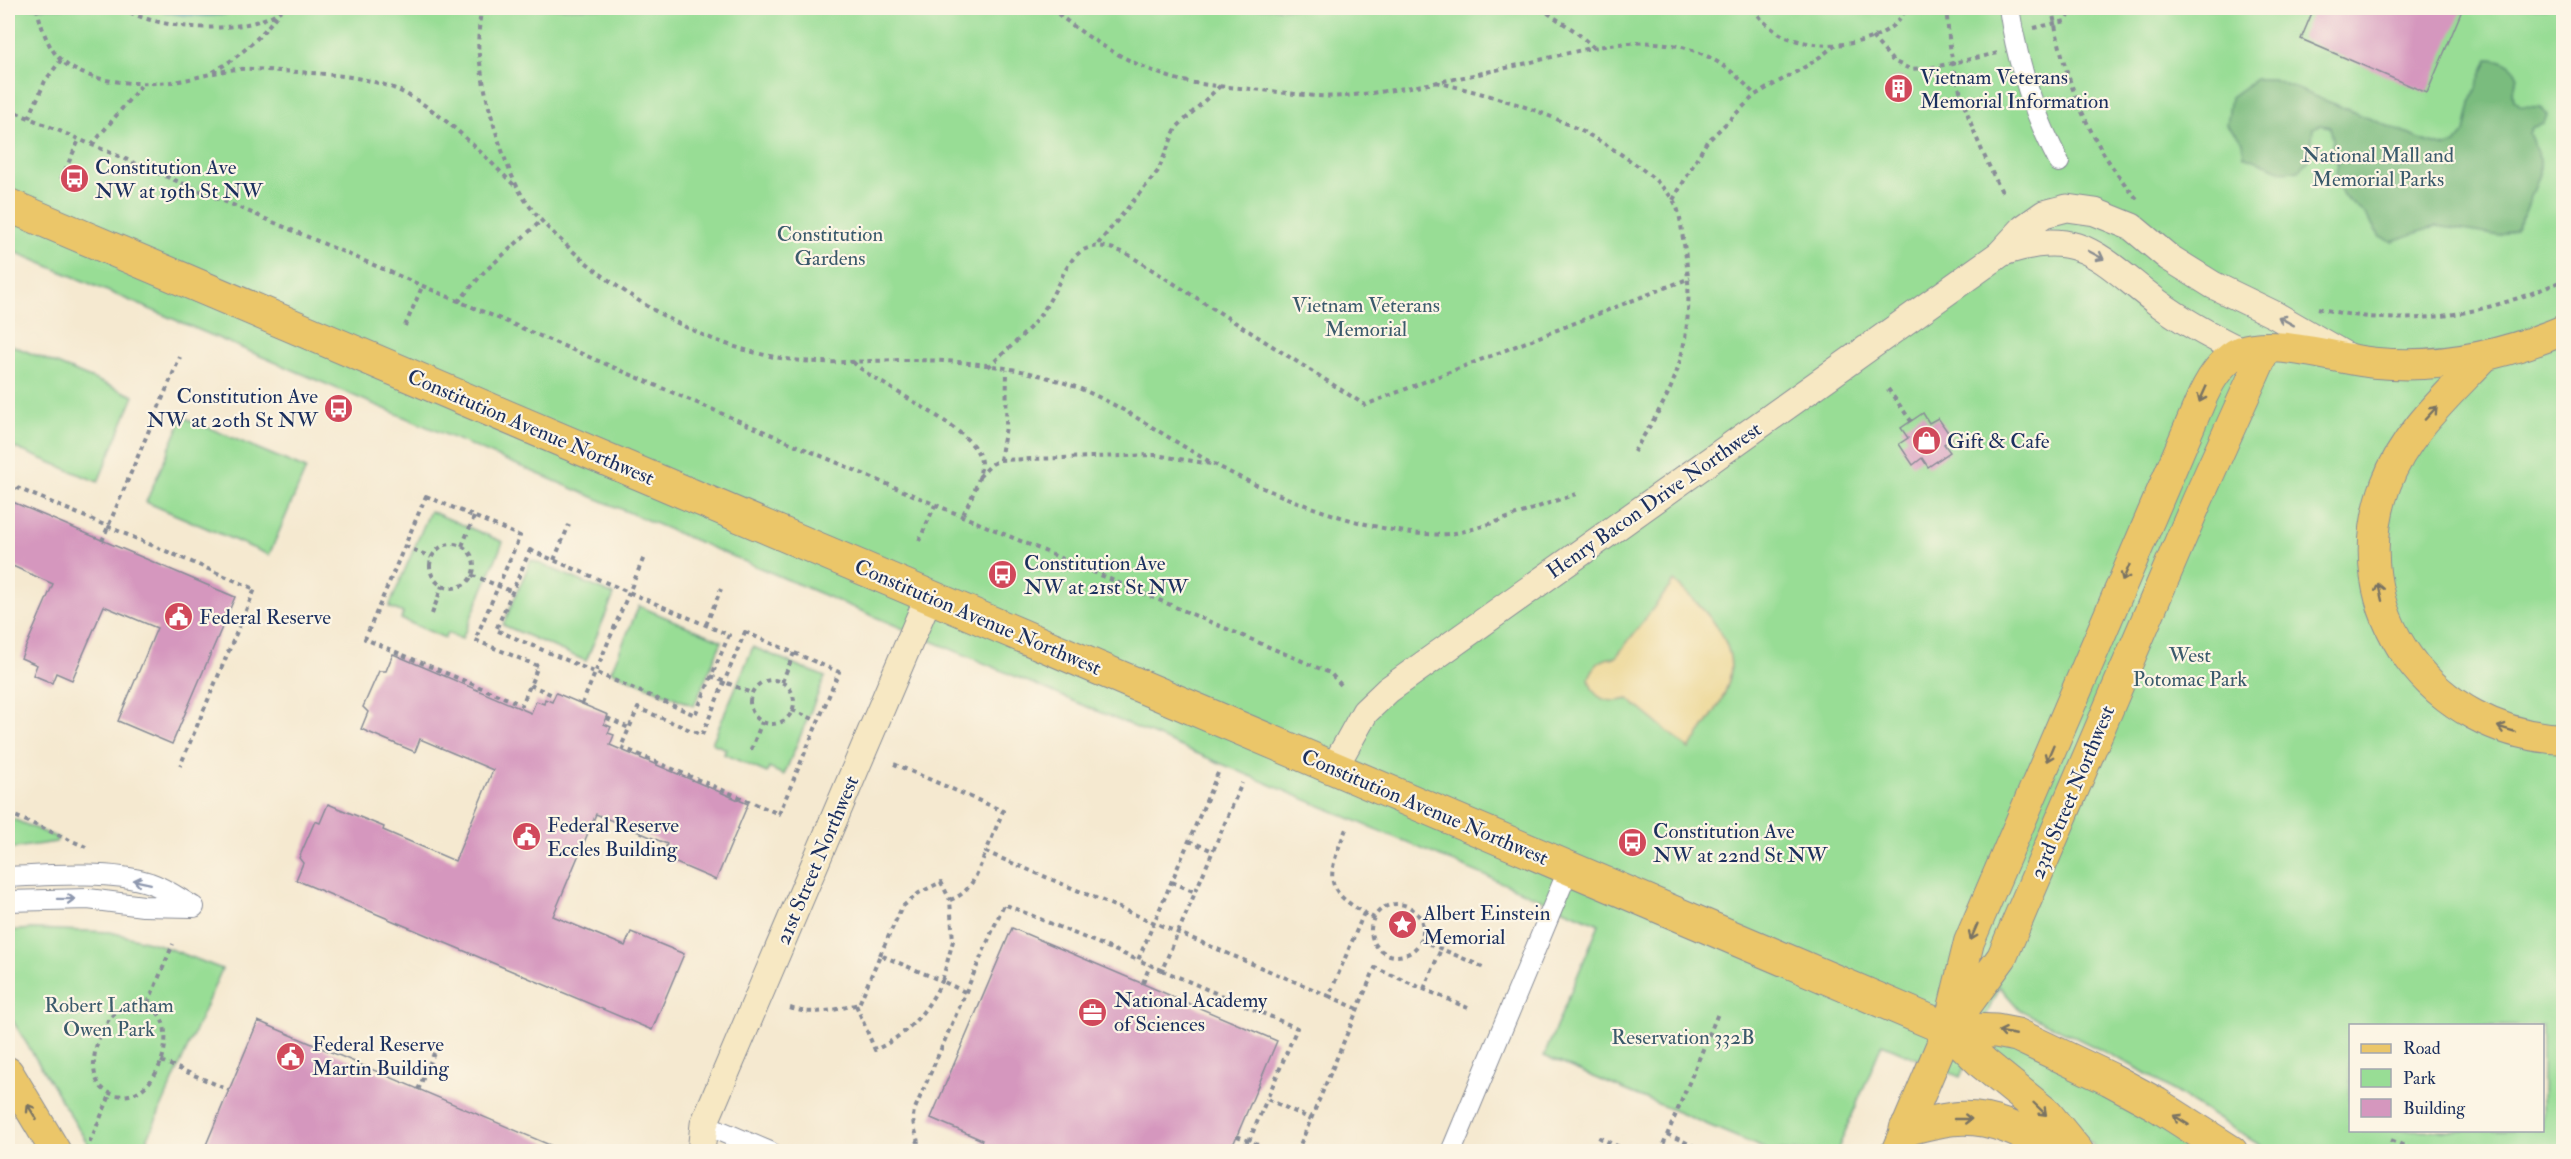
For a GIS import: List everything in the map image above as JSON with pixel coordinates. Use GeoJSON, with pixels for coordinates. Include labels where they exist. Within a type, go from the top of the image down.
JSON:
{"type":"FeatureCollection","features":[{"type":"Feature","properties":{"kind":"highway","name":"Constitution Avenue Northwest"},"geometry":{"type":"LineString","coordinates":[[8,205],[1948,1029],[1996,1031],[2027,1040],[2075,1061],[2156,1104],[2230,1152]]}},
{"type":"Feature","properties":{"kind":"highway","name":"Constitution Avenue Northwest"},"geometry":{"type":"LineString","coordinates":[[1948,1029],[1983,1063],[2046,1114],[2077,1152]]}},
{"type":"Feature","properties":{"kind":"highway"},"geometry":{"type":"LineString","coordinates":[[1901,1140],[1952,1119],[1976,1119],[2013,1129],[2057,1152]]}},
{"type":"Feature","properties":{"kind":"main road"},"geometry":{"type":"LineString","coordinates":[[2253,349],[2291,349],[2355,361],[2420,365],[2485,356],[2525,345],[2564,330]]}},
{"type":"Feature","properties":{"kind":"main road"},"geometry":{"type":"LineString","coordinates":[[2525,345],[2564,350]]}},
{"type":"Feature","properties":{"kind":"main road","name":"23rd Street Northwest"},"geometry":{"type":"LineString","coordinates":[[1901,1140],[1948,1029],[2002,957],[2188,520],[2253,349]]}},
{"type":"Feature","properties":{"kind":"main road"},"geometry":{"type":"LineString","coordinates":[[2485,356],[2423,421],[2395,464],[2386,484],[2379,504],[2374,546],[2381,597],[2398,643],[2443,695],[2484,721],[2509,731],[2564,738]]}},
{"type":"Feature","properties":{"kind":"main road"},"geometry":{"type":"LineString","coordinates":[[8,1072],[56,1152]]}},
{"type":"Feature","properties":{"kind":"street"},"geometry":{"type":"LineString","coordinates":[[2008,8],[2026,87],[2041,128],[2059,162]]}},
{"type":"Feature","properties":{"kind":"street"},"geometry":{"type":"LineString","coordinates":[[2000,254],[2024,228],[2054,210],[2075,208],[2105,215],[2132,227],[2168,257],[2213,285],[2275,315],[2355,361]]}},
{"type":"Feature","properties":{"kind":"street"},"geometry":{"type":"LineString","coordinates":[[2000,254],[2030,244],[2051,243],[2064,243],[2090,251],[2112,264],[2176,316],[2253,349]]}},
{"type":"Feature","properties":{"kind":"street","name":"Henry Bacon Drive Northwest"},"geometry":{"type":"LineString","coordinates":[[1334,768],[1365,712],[1388,690],[2000,254]]}},
{"type":"Feature","properties":{"kind":"street","name":"21st Street Northwest"},"geometry":{"type":"LineString","coordinates":[[701,1152],[704,1124],[929,596]]}},
{"type":"Feature","properties":{"kind":"street"},"geometry":{"type":"LineString","coordinates":[[1451,1152],[1569,868]]}},
{"type":"Feature","properties":{"kind":"street"},"geometry":{"type":"LineString","coordinates":[[8,877],[97,875],[133,880],[150,883],[194,907],[143,906],[88,899],[8,901]]}},
{"type":"Feature","properties":{"kind":"street"},"geometry":{"type":"LineString","coordinates":[[704,1124],[770,1152]]}},
{"type":"Feature","properties":{"kind":"street","name":"21st Street Northwest"},"geometry":{"type":"LineString","coordinates":[[679,1152],[704,1124]]}},
{"type":"Feature","properties":{"kind":"path"},"geometry":{"type":"LineString","coordinates":[[37,8],[47,41],[61,60],[78,71],[101,78],[143,83],[172,82],[240,69],[348,76],[380,83],[423,105],[466,139],[518,188],[562,243],[607,279],[645,306],[686,328],[743,350],[793,360],[956,362],[1055,380],[1110,402],[1216,466],[1284,497],[1333,515],[1376,526],[1427,534],[1459,532],[1576,494]]}},
{"type":"Feature","properties":{"kind":"path"},"geometry":{"type":"LineString","coordinates":[[122,8],[167,25],[207,28],[255,21],[282,9]]}},
{"type":"Feature","properties":{"kind":"path"},"geometry":{"type":"LineString","coordinates":[[481,8],[478,53],[490,105],[518,188]]}},
{"type":"Feature","properties":{"kind":"path"},"geometry":{"type":"LineString","coordinates":[[1051,8],[1099,44],[1137,64],[1174,78],[1220,85],[1341,96],[1433,81],[1594,48],[1648,43],[1688,49],[1717,61],[1736,74],[1755,95]]}},
{"type":"Feature","properties":{"kind":"path"},"geometry":{"type":"LineString","coordinates":[[1540,8],[1575,31],[1594,48]]}},
{"type":"Feature","properties":{"kind":"path"},"geometry":{"type":"LineString","coordinates":[[1753,8],[1763,23],[1784,36],[1814,45],[1836,45],[1872,37],[1891,28],[1906,8]]}},
{"type":"Feature","properties":{"kind":"path"},"geometry":{"type":"LineString","coordinates":[[1946,8],[1952,62],[1963,103],[1982,152],[2003,194]]}},
{"type":"Feature","properties":{"kind":"path"},"geometry":{"type":"LineString","coordinates":[[2052,8],[2064,65],[2084,119],[2112,167],[2145,206]]}},
{"type":"Feature","properties":{"kind":"path"},"geometry":{"type":"LineString","coordinates":[[1872,37],[1893,61],[1910,69],[1930,68],[2066,21],[2073,8]]}},
{"type":"Feature","properties":{"kind":"path"},"geometry":{"type":"LineString","coordinates":[[212,73],[240,56],[261,37],[282,9]]}},
{"type":"Feature","properties":{"kind":"path"},"geometry":{"type":"LineString","coordinates":[[1673,200],[1706,143],[1755,95],[1810,64],[1836,45]]}},
{"type":"Feature","properties":{"kind":"path"},"geometry":{"type":"LineString","coordinates":[[29,118],[45,81],[61,60]]}},
{"type":"Feature","properties":{"kind":"path"},"geometry":{"type":"LineString","coordinates":[[1433,81],[1505,99],[1557,118],[1600,140],[1632,161],[1658,183],[1677,207],[1690,278],[1686,341],[1670,388],[1632,455]]}},
{"type":"Feature","properties":{"kind":"path"},"geometry":{"type":"LineString","coordinates":[[92,145],[143,83]]}},
{"type":"Feature","properties":{"kind":"path"},"geometry":{"type":"LineString","coordinates":[[988,367],[1032,326],[1049,302],[1065,268],[1076,254],[1098,245],[1158,171],[1176,128],[1220,85]]}},
{"type":"Feature","properties":{"kind":"path"},"geometry":{"type":"LineString","coordinates":[[8,109],[1330,673],[1344,688]]}},
{"type":"Feature","properties":{"kind":"path"},"geometry":{"type":"LineString","coordinates":[[61,179],[79,140]]}},
{"type":"Feature","properties":{"kind":"path"},"geometry":{"type":"LineString","coordinates":[[458,302],[484,272],[542,220]]}},
{"type":"Feature","properties":{"kind":"path"},"geometry":{"type":"LineString","coordinates":[[1098,245],[1114,248],[1129,255],[1365,405],[1690,278]]}},
{"type":"Feature","properties":{"kind":"path"},"geometry":{"type":"LineString","coordinates":[[2309,306],[2368,317],[2438,318],[2500,306],[2564,280]]}},
{"type":"Feature","properties":{"kind":"path"},"geometry":{"type":"LineString","coordinates":[[405,326],[422,287]]}},
{"type":"Feature","properties":{"kind":"path"},"geometry":{"type":"LineString","coordinates":[[102,541],[180,357]]}},
{"type":"Feature","properties":{"kind":"path"},"geometry":{"type":"LineString","coordinates":[[853,362],[864,372],[960,432],[975,446],[982,462],[979,477],[962,517]]}},
{"type":"Feature","properties":{"kind":"path"},"geometry":{"type":"LineString","coordinates":[[1000,460],[1007,415],[1007,370]]}},
{"type":"Feature","properties":{"kind":"path"},"geometry":{"type":"LineString","coordinates":[[1888,389],[1911,421]]}},
{"type":"Feature","properties":{"kind":"path"},"geometry":{"type":"LineString","coordinates":[[979,477],[992,464],[1000,460],[1155,455],[1216,466]]}},
{"type":"Feature","properties":{"kind":"path"},"geometry":{"type":"LineString","coordinates":[[8,484],[255,589],[180,766]]}},
{"type":"Feature","properties":{"kind":"path"},"geometry":{"type":"LineString","coordinates":[[426,496],[474,517],[520,536],[476,640],[538,666],[522,705],[365,639],[426,496]]}},
{"type":"Feature","properties":{"kind":"path"},"geometry":{"type":"LineString","coordinates":[[919,541],[935,505]]}},
{"type":"Feature","properties":{"kind":"path"},"geometry":{"type":"LineString","coordinates":[[462,546],[474,517]]}},
{"type":"Feature","properties":{"kind":"path"},"geometry":{"type":"LineString","coordinates":[[554,560],[569,525]]}},
{"type":"Feature","properties":{"kind":"path"},"geometry":{"type":"LineString","coordinates":[[447,544],[462,546],[472,556],[474,564],[472,575],[466,584],[460,587],[442,586],[433,579],[430,572],[431,557],[440,546],[447,544]]}},
{"type":"Feature","properties":{"kind":"path"},"geometry":{"type":"LineString","coordinates":[[405,546],[431,557]]}},
{"type":"Feature","properties":{"kind":"path"},"geometry":{"type":"LineString","coordinates":[[530,550],[554,560],[729,635],[695,715],[496,630],[530,550]]}},
{"type":"Feature","properties":{"kind":"path"},"geometry":{"type":"LineString","coordinates":[[582,704],[644,557]]}},
{"type":"Feature","properties":{"kind":"path"},"geometry":{"type":"LineString","coordinates":[[472,575],[513,592]]}},
{"type":"Feature","properties":{"kind":"path"},"geometry":{"type":"LineString","coordinates":[[432,614],[442,586]]}},
{"type":"Feature","properties":{"kind":"path"},"geometry":{"type":"LineString","coordinates":[[706,625],[721,589]]}},
{"type":"Feature","properties":{"kind":"path"},"geometry":{"type":"LineString","coordinates":[[745,632],[839,672],[779,814],[621,747],[638,708],[702,735],[725,682],[745,632]]}},
{"type":"Feature","properties":{"kind":"path"},"geometry":{"type":"LineString","coordinates":[[782,682],[794,653]]}},
{"type":"Feature","properties":{"kind":"path"},"geometry":{"type":"LineString","coordinates":[[711,676],[751,693]]}},
{"type":"Feature","properties":{"kind":"path"},"geometry":{"type":"LineString","coordinates":[[767,680],[782,682],[792,692],[794,700],[792,710],[786,720],[780,723],[772,725],[762,722],[753,715],[750,708],[751,693],[760,683],[767,680]]}},
{"type":"Feature","properties":{"kind":"path"},"geometry":{"type":"LineString","coordinates":[[530,685],[555,696]]}},
{"type":"Feature","properties":{"kind":"path"},"geometry":{"type":"LineString","coordinates":[[792,710],[818,721]]}},
{"type":"Feature","properties":{"kind":"path"},"geometry":{"type":"LineString","coordinates":[[607,718],[629,728]]}},
{"type":"Feature","properties":{"kind":"path"},"geometry":{"type":"LineString","coordinates":[[751,750],[762,722]]}},
{"type":"Feature","properties":{"kind":"path"},"geometry":{"type":"LineString","coordinates":[[894,764],[1003,811],[970,889],[950,900]]}},
{"type":"Feature","properties":{"kind":"path"},"geometry":{"type":"LineString","coordinates":[[1138,960],[1218,773]]}},
{"type":"Feature","properties":{"kind":"path"},"geometry":{"type":"LineString","coordinates":[[1162,970],[1242,783]]}},
{"type":"Feature","properties":{"kind":"path"},"geometry":{"type":"LineString","coordinates":[[8,813],[86,847]]}},
{"type":"Feature","properties":{"kind":"path"},"geometry":{"type":"LineString","coordinates":[[1346,829],[1330,875],[1335,889],[1347,902],[1374,918]]}},
{"type":"Feature","properties":{"kind":"path"},"geometry":{"type":"LineString","coordinates":[[1189,841],[1213,851]]}},
{"type":"Feature","properties":{"kind":"path"},"geometry":{"type":"LineString","coordinates":[[986,852],[1358,1009]]}},
{"type":"Feature","properties":{"kind":"path"},"geometry":{"type":"LineString","coordinates":[[789,1008],[803,1012],[826,1012],[859,1004],[902,907],[919,893],[941,882],[950,900],[953,941],[942,981],[924,1011],[896,1039],[875,1050],[856,1005]]}},
{"type":"Feature","properties":{"kind":"path"},"geometry":{"type":"LineString","coordinates":[[1172,882],[1195,892]]}},
{"type":"Feature","properties":{"kind":"path"},"geometry":{"type":"LineString","coordinates":[[917,1152],[916,1132],[911,1121],[914,1111],[1004,904],[1297,1028],[1249,1141]]}},
{"type":"Feature","properties":{"kind":"path"},"geometry":{"type":"LineString","coordinates":[[1393,904],[1410,907],[1421,920],[1423,928],[1421,940],[1407,954],[1390,955],[1376,945],[1372,937],[1371,928],[1374,918],[1384,907],[1393,904]]}},
{"type":"Feature","properties":{"kind":"path"},"geometry":{"type":"LineString","coordinates":[[1329,996],[1364,913]]}},
{"type":"Feature","properties":{"kind":"path"},"geometry":{"type":"LineString","coordinates":[[1421,940],[1485,968]]}},
{"type":"Feature","properties":{"kind":"path"},"geometry":{"type":"LineString","coordinates":[[148,1003],[173,944]]}},
{"type":"Feature","properties":{"kind":"path"},"geometry":{"type":"LineString","coordinates":[[1424,989],[1442,949]]}},
{"type":"Feature","properties":{"kind":"path"},"geometry":{"type":"LineString","coordinates":[[880,955],[965,992]]}},
{"type":"Feature","properties":{"kind":"path"},"geometry":{"type":"LineString","coordinates":[[1143,983],[1150,965]]}},
{"type":"Feature","properties":{"kind":"path"},"geometry":{"type":"LineString","coordinates":[[1297,1152],[1375,968],[1468,1008]]}},
{"type":"Feature","properties":{"kind":"path"},"geometry":{"type":"LineString","coordinates":[[133,1002],[148,1003],[158,1012],[164,1023],[165,1040],[161,1061],[152,1080],[141,1090],[128,1095],[111,1093],[104,1089],[95,1076],[93,1058],[99,1039],[109,1019],[120,1009],[133,1002]]}},
{"type":"Feature","properties":{"kind":"path"},"geometry":{"type":"LineString","coordinates":[[1660,1152],[1719,1011]]}},
{"type":"Feature","properties":{"kind":"path"},"geometry":{"type":"LineString","coordinates":[[418,1090],[435,1051]]}},
{"type":"Feature","properties":{"kind":"path"},"geometry":{"type":"LineString","coordinates":[[161,1061],[229,1090]]}},
{"type":"Feature","properties":{"kind":"path"},"geometry":{"type":"LineString","coordinates":[[86,1151],[111,1093]]}},
{"type":"Feature","properties":{"kind":"path"},"geometry":{"type":"LineString","coordinates":[[1267,1099],[1311,1119]]}},
{"type":"Feature","properties":{"kind":"path"},"geometry":{"type":"LineString","coordinates":[[1667,1134],[1707,1152]]}},
{"type":"Feature","properties":{"kind":"path"},"geometry":{"type":"LineString","coordinates":[[1237,1136],[1274,1152]]}},
{"type":"Feature","properties":{"kind":"path"},"geometry":{"type":"LineString","coordinates":[[1576,1152],[1579,1145],[1594,1151],[1600,1138],[1630,1152]]}},
{"type":"Feature","properties":{"kind":"path"},"geometry":{"type":"LineString","coordinates":[[2391,1140],[2418,1152]]}},
{"type":"Feature","properties":{"kind":"path"},"geometry":{"type":"LineString","coordinates":[[8,1143],[12,1152]]}},
{"type":"Feature","properties":{"kind":"green space"},"geometry":{"type":"Polygon","coordinates":[[[8,8],[2563,8],[2563,1151],[2269,1151],[2137,1068],[2020,1010],[1999,986],[1960,1077],[1882,1044],[1837,1151],[1770,1151],[1544,1056],[1599,924],[8,249],[8,8]]]}},
{"type":"Feature","properties":{"kind":"green space","name":"National Mall and Memorial Parks"},"geometry":{"type":"Polygon","coordinates":[[[2488,59],[2506,63],[2516,72],[2518,77],[2512,92],[2513,100],[2521,106],[2541,107],[2547,115],[2544,123],[2533,126],[2529,133],[2540,160],[2540,174],[2525,212],[2515,229],[2500,236],[2437,226],[2392,241],[2380,237],[2366,215],[2343,196],[2335,178],[2338,164],[2331,152],[2333,139],[2330,127],[2320,125],[2313,128],[2310,159],[2299,170],[2285,172],[2244,156],[2243,142],[2227,125],[2231,97],[2256,79],[2273,79],[2427,142],[2446,147],[2455,144],[2465,132],[2472,98],[2488,59]]]}},
{"type":"Feature","properties":{"kind":"green space"},"geometry":{"type":"Polygon","coordinates":[[[11,345],[134,396],[98,482],[8,445],[8,353],[11,345]]]}},
{"type":"Feature","properties":{"kind":"green space"},"geometry":{"type":"Polygon","coordinates":[[[183,417],[306,469],[269,555],[146,502],[183,417]]]}},
{"type":"Feature","properties":{"kind":"green space"},"geometry":{"type":"Polygon","coordinates":[[[430,511],[503,542],[462,639],[447,633],[445,638],[401,619],[403,613],[389,607],[430,511]]]}},
{"type":"Feature","properties":{"kind":"green space"},"geometry":{"type":"Polygon","coordinates":[[[531,560],[614,595],[586,661],[503,625],[531,560]]]}},
{"type":"Feature","properties":{"kind":"green space"},"geometry":{"type":"Polygon","coordinates":[[[639,606],[722,641],[694,706],[611,671],[639,606]]]}},
{"type":"Feature","properties":{"kind":"green space"},"geometry":{"type":"Polygon","coordinates":[[[753,647],[825,677],[784,775],[769,768],[767,773],[724,754],[726,749],[712,743],[753,647]]]}},
{"type":"Feature","properties":{"kind":"green space"},"geometry":{"type":"Polygon","coordinates":[[[8,817],[58,838],[56,842],[8,849],[8,817]]]}},
{"type":"Feature","properties":{"kind":"green space","name":"Robert Latham Owen Park"},"geometry":{"type":"Polygon","coordinates":[[[32,929],[110,932],[157,944],[222,969],[147,1140],[172,1151],[92,1151],[8,1013],[8,931],[32,929]]]}},
{"type":"Feature","properties":{"kind":"green space"},"geometry":{"type":"Polygon","coordinates":[[[1996,1031],[2231,1151],[2097,1151],[2053,1099],[1984,1063],[1996,1031]]]}},
{"type":"Feature","properties":{"kind":"sand"},"geometry":{"type":"Polygon","coordinates":[[[1674,581],[1696,601],[1716,625],[1724,638],[1731,666],[1729,681],[1722,699],[1689,749],[1628,699],[1614,701],[1602,699],[1594,691],[1589,678],[1599,663],[1616,657],[1674,581]]]}},
{"type":"Feature","properties":{"kind":"water"},"geometry":{"type":"Polygon","coordinates":[[[152,8],[249,8],[226,14],[200,16],[175,14],[152,8]]]}},
{"type":"Feature","properties":{"kind":"building"},"geometry":{"type":"Polygon","coordinates":[[[2314,8],[2463,8],[2427,93],[2301,39],[2314,8]]]}},
{"type":"Feature","properties":{"kind":"building","name":"Vietnam Veterans Memorial Information"},"geometry":{"type":"Polygon","coordinates":[[[1899,77],[1907,81],[1911,89],[1907,97],[1899,101],[1891,97],[1887,89],[1891,81],[1899,77]]]}},
{"type":"Feature","properties":{"kind":"building","name":"Gift & Cafe"},"geometry":{"type":"Polygon","coordinates":[[[1923,413],[1929,423],[1938,418],[1952,438],[1944,444],[1950,452],[1928,467],[1922,458],[1913,465],[1899,444],[1908,438],[1901,428],[1923,413]]]}},
{"type":"Feature","properties":{"kind":"building","name":"Federal Reserve"},"geometry":{"type":"Polygon","coordinates":[[[8,500],[235,597],[172,744],[118,721],[157,628],[104,606],[72,680],[56,673],[52,683],[33,675],[37,665],[21,658],[53,584],[8,564],[8,500]]]}},
{"type":"Feature","properties":{"kind":"building","name":"Federal Reserve Eccles Building"},"geometry":{"type":"Polygon","coordinates":[[[393,654],[531,713],[536,701],[544,704],[545,699],[552,702],[556,693],[608,715],[604,724],[611,727],[608,733],[614,735],[610,745],[748,804],[716,880],[662,857],[667,844],[596,814],[553,916],[625,946],[631,932],[684,954],[652,1030],[296,880],[303,863],[299,858],[315,821],[320,823],[328,804],[384,827],[383,830],[455,861],[493,770],[420,739],[415,752],[361,729],[368,712],[363,707],[379,671],[386,671],[393,654]]]}},
{"type":"Feature","properties":{"kind":"building","name":"National Academy of Sciences"},"geometry":{"type":"Polygon","coordinates":[[[1012,928],[1277,1041],[1230,1152],[977,1152],[982,1140],[931,1118],[1012,928]]]}},
{"type":"Feature","properties":{"kind":"building","name":"Federal Reserve Martin Building"},"geometry":{"type":"Polygon","coordinates":[[[258,1021],[564,1151],[564,1152],[203,1152],[258,1021]]]}},
{"type":"Feature","properties":{"kind":"place","name":"Vietnam Veterans Memorial Information"},"geometry":{"type":"Point","coordinates":[1899,89]}},
{"type":"Feature","properties":{"kind":"place","name":"Constitution Ave NW at 19th St NW"},"geometry":{"type":"Point","coordinates":[74,179]}},
{"type":"Feature","properties":{"kind":"place","name":"Constitution Ave NW at 20th St NW"},"geometry":{"type":"Point","coordinates":[339,408]}},
{"type":"Feature","properties":{"kind":"place","name":"Gift & Cafe"},"geometry":{"type":"Point","coordinates":[1926,441]}},
{"type":"Feature","properties":{"kind":"place","name":"Constitution Ave NW at 21st St NW"},"geometry":{"type":"Point","coordinates":[1003,575]}},
{"type":"Feature","properties":{"kind":"place","name":"Federal Reserve"},"geometry":{"type":"Point","coordinates":[178,617]}},
{"type":"Feature","properties":{"kind":"place","name":"Federal Reserve Eccles Building"},"geometry":{"type":"Point","coordinates":[526,837]}},
{"type":"Feature","properties":{"kind":"place","name":"Constitution Ave NW at 22nd St NW"},"geometry":{"type":"Point","coordinates":[1632,843]}},
{"type":"Feature","properties":{"kind":"place","name":"Albert Einstein Memorial"},"geometry":{"type":"Point","coordinates":[1402,925]}},
{"type":"Feature","properties":{"kind":"place","name":"National Academy of Sciences"},"geometry":{"type":"Point","coordinates":[1093,1012]}},
{"type":"Feature","properties":{"kind":"place","name":"Federal Reserve Martin Building"},"geometry":{"type":"Point","coordinates":[291,1056]}},
{"type":"Feature","properties":{"kind":"park label","name":"Constitution Gardens"},"geometry":{"type":"Point","coordinates":[830,246]}},
{"type":"Feature","properties":{"kind":"park label","name":"Vietnam Veterans Memorial"},"geometry":{"type":"Point","coordinates":[1366,317]}},
{"type":"Feature","properties":{"kind":"park label","name":"West Potomac Park"},"geometry":{"type":"Point","coordinates":[2190,667]}},
{"type":"Feature","properties":{"kind":"park label","name":"Reservation 332B"},"geometry":{"type":"Point","coordinates":[1683,1037]}}]}
